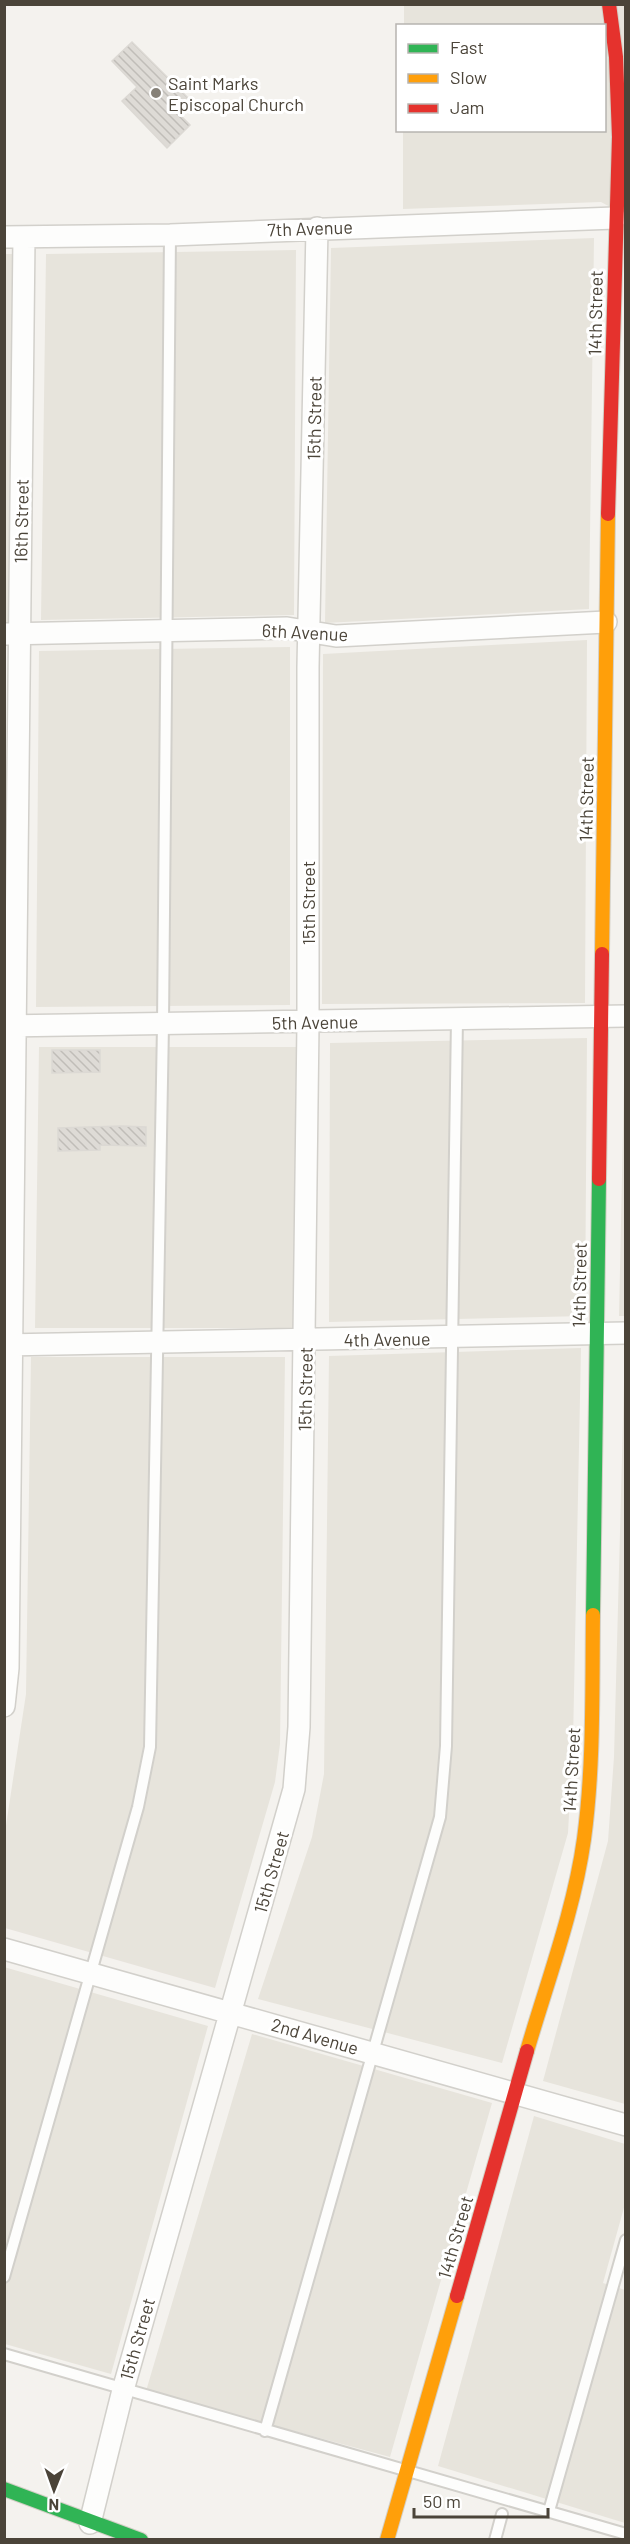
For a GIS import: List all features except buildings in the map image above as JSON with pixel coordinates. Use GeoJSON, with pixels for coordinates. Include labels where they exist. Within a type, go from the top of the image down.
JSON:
{"type":"FeatureCollection","features":[{"type":"Feature","properties":{"kind":"street","name":"14th Street"},"geometry":{"type":"LineString","coordinates":[[387,2540],[575,1883],[588,1803],[591,1754],[606,622],[615,218],[619,170],[617,50],[609,4]]}},
{"type":"Feature","properties":{"kind":"street","name":"7th Avenue"},"geometry":{"type":"LineString","coordinates":[[14,237],[170,235],[615,218]]}},
{"type":"Feature","properties":{"kind":"street","name":"15th Street"},"geometry":{"type":"LineString","coordinates":[[90,2523],[123,2390],[294,1790],[299,1727],[306,1341],[310,632],[317,228]]}},
{"type":"Feature","properties":{"kind":"street","name":"16th Street"},"geometry":{"type":"LineString","coordinates":[[4,1706],[8,1668],[14,237]]}},
{"type":"Feature","properties":{"kind":"street","name":"6th Avenue"},"geometry":{"type":"LineString","coordinates":[[12,634],[287,628],[336,636],[606,622]]}},
{"type":"Feature","properties":{"kind":"street","name":"5th Avenue"},"geometry":{"type":"LineString","coordinates":[[10,1026],[308,1023],[626,1016]]}},
{"type":"Feature","properties":{"kind":"street","name":"4th Avenue"},"geometry":{"type":"LineString","coordinates":[[8,1344],[306,1341],[626,1333]]}},
{"type":"Feature","properties":{"kind":"street","name":"2nd Avenue"},"geometry":{"type":"LineString","coordinates":[[4,1949],[626,2125]]}},
{"type":"Feature","properties":{"kind":"street"},"geometry":{"type":"LineString","coordinates":[[4,2489],[90,2523],[141,2540]]}},
{"type":"Feature","properties":{"kind":"lane"},"geometry":{"type":"LineString","coordinates":[[4,2277],[138,1807],[150,1747],[163,1025],[170,235]]}},
{"type":"Feature","properties":{"kind":"lane"},"geometry":{"type":"LineString","coordinates":[[266,2431],[434,1839],[442,1794],[446,1746],[457,1019]]}},
{"type":"Feature","properties":{"kind":"lane"},"geometry":{"type":"LineString","coordinates":[[549,2511],[626,2240]]}},
{"type":"Feature","properties":{"kind":"lane"},"geometry":{"type":"LineString","coordinates":[[4,2354],[626,2534]]}},
{"type":"Feature","properties":{"kind":"lane"},"geometry":{"type":"LineString","coordinates":[[495,2540],[502,2514]]}},
{"type":"Feature","properties":{"kind":"shaded area"},"geometry":{"type":"Polygon","coordinates":[[[404,5],[625,5],[625,215],[601,202],[403,209],[403,132],[606,132],[606,24],[404,24],[404,5]]]}},
{"type":"Feature","properties":{"kind":"shaded area"},"geometry":{"type":"Polygon","coordinates":[[[594,238],[589,609],[325,623],[331,248],[594,238]]]}},
{"type":"Feature","properties":{"kind":"shaded area"},"geometry":{"type":"Polygon","coordinates":[[[296,250],[294,615],[41,620],[46,254],[296,250]]]}},
{"type":"Feature","properties":{"kind":"shaded area"},"geometry":{"type":"Polygon","coordinates":[[[4,254],[13,254],[9,622],[4,622],[4,254]]]}},
{"type":"Feature","properties":{"kind":"shaded area"},"geometry":{"type":"Polygon","coordinates":[[[587,640],[585,1003],[322,1004],[323,654],[587,640]]]}},
{"type":"Feature","properties":{"kind":"shaded area"},"geometry":{"type":"Polygon","coordinates":[[[290,647],[290,1005],[36,1007],[39,651],[290,647]]]}},
{"type":"Feature","properties":{"kind":"shaded area"},"geometry":{"type":"Polygon","coordinates":[[[625,1036],[626,1316],[619,1316],[625,1036]]]}},
{"type":"Feature","properties":{"kind":"shaded area"},"geometry":{"type":"Polygon","coordinates":[[[587,1038],[585,1316],[329,1322],[330,1043],[587,1038]]]}},
{"type":"Feature","properties":{"kind":"shaded area"},"geometry":{"type":"Polygon","coordinates":[[[39,1047],[299,1047],[293,1328],[35,1328],[39,1047]]]}},
{"type":"Feature","properties":{"kind":"shaded area"},"geometry":{"type":"Polygon","coordinates":[[[581,1348],[573,1742],[568,1833],[502,2063],[258,1999],[312,1837],[324,1774],[329,1356],[581,1348]]]}},
{"type":"Feature","properties":{"kind":"shaded area"},"geometry":{"type":"Polygon","coordinates":[[[31,1357],[285,1357],[280,1744],[275,1782],[215,1988],[5,1928],[5,1832],[26,1694],[31,1357]]]}},
{"type":"Feature","properties":{"kind":"shaded area"},"geometry":{"type":"Polygon","coordinates":[[[624,1382],[626,1382],[625,2104],[543,2081],[608,1841],[614,1757],[624,1382]]]}},
{"type":"Feature","properties":{"kind":"shaded area"},"geometry":{"type":"Polygon","coordinates":[[[4,1967],[208,2026],[111,2374],[5,2344],[4,1967]]]}},
{"type":"Feature","properties":{"kind":"shaded area"},"geometry":{"type":"Polygon","coordinates":[[[252,2034],[492,2103],[390,2457],[146,2391],[252,2034]]]}},
{"type":"Feature","properties":{"kind":"shaded area"},"geometry":{"type":"Polygon","coordinates":[[[534,2116],[625,2144],[625,2204],[603,2283],[625,2290],[625,2523],[438,2466],[534,2116]]]}},
{"type":"Feature","properties":{"kind":"traffic: fast"},"geometry":{"type":"LineString","coordinates":[[593,1615],[599,1179]]}},
{"type":"Feature","properties":{"kind":"traffic: fast"},"geometry":{"type":"LineString","coordinates":[[4,2489],[141,2540]]}},
{"type":"Feature","properties":{"kind":"traffic: slow"},"geometry":{"type":"LineString","coordinates":[[602,954],[608,514]]}},
{"type":"Feature","properties":{"kind":"traffic: slow"},"geometry":{"type":"LineString","coordinates":[[527,2051],[567,1920],[580,1866],[591,1755],[593,1615]]}},
{"type":"Feature","properties":{"kind":"traffic: slow"},"geometry":{"type":"LineString","coordinates":[[387,2540],[457,2296]]}},
{"type":"Feature","properties":{"kind":"traffic: jam"},"geometry":{"type":"LineString","coordinates":[[608,514],[619,137],[616,57],[609,4]]}},
{"type":"Feature","properties":{"kind":"traffic: jam"},"geometry":{"type":"LineString","coordinates":[[599,1179],[602,954]]}},
{"type":"Feature","properties":{"kind":"traffic: jam"},"geometry":{"type":"LineString","coordinates":[[457,2296],[527,2051]]}},
{"type":"Feature","properties":{"kind":"place","name":"Saint Marks Episcopal Church"},"geometry":{"type":"Point","coordinates":[156,93]}}]}
